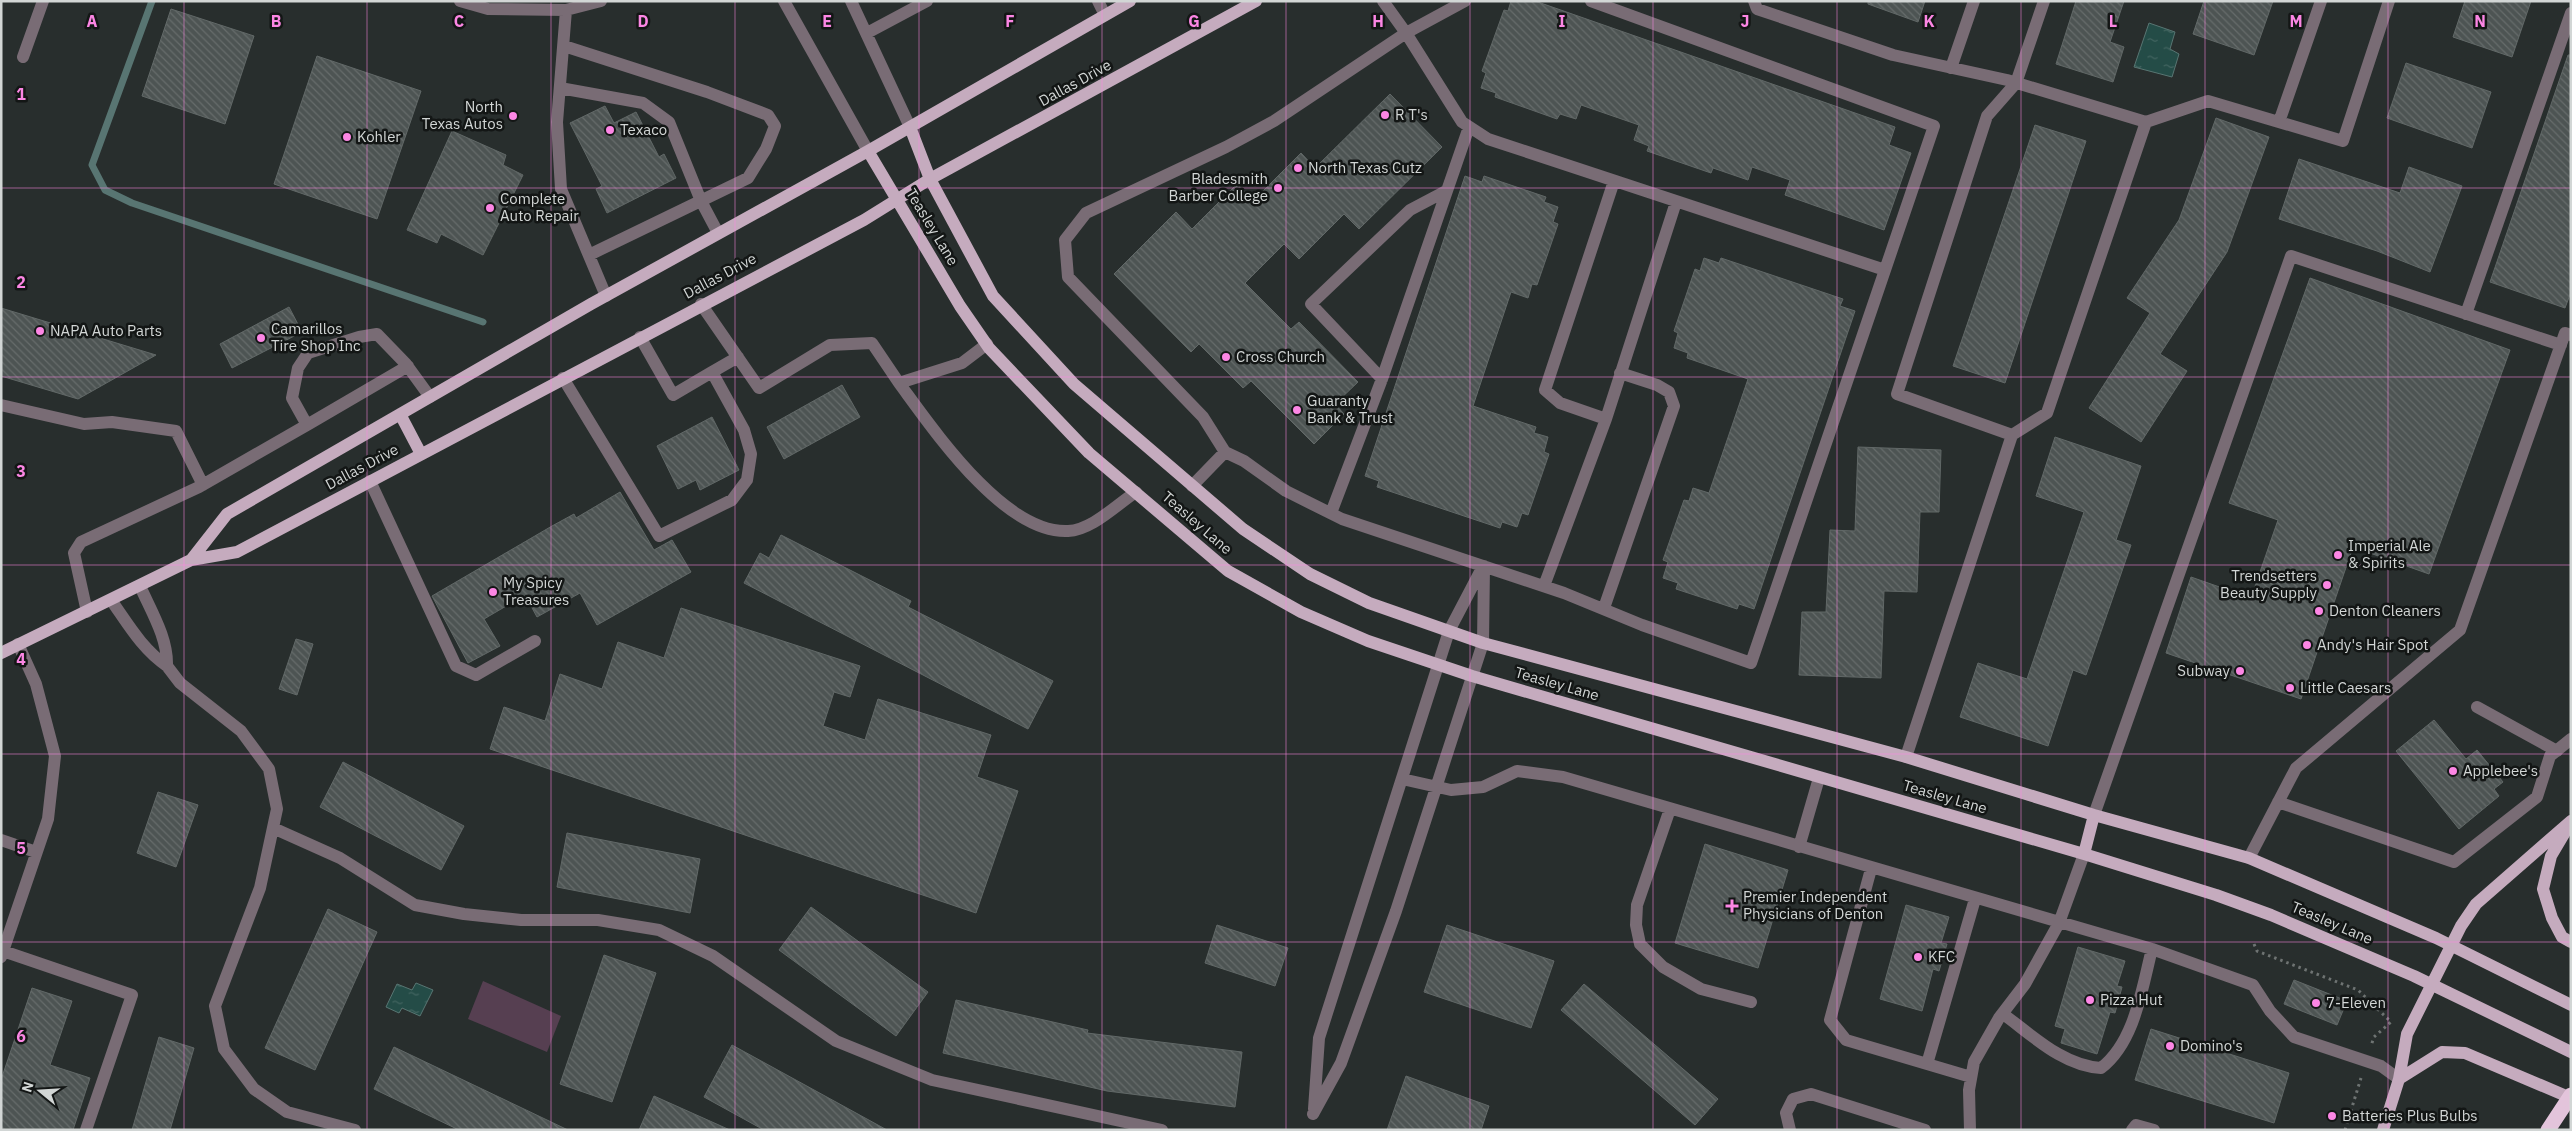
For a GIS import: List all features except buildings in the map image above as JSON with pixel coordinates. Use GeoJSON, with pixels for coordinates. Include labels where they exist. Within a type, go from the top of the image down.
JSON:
{"type":"FeatureCollection","features":[{"type":"Feature","properties":{"kind":"highway"},"geometry":{"type":"LineString","coordinates":[[2548,1130],[2571,1097]]}},
{"type":"Feature","properties":{"kind":"main road","name":"Dallas Drive"},"geometry":{"type":"LineString","coordinates":[[191,560],[227,514],[606,296],[868,152],[910,126],[1130,1]]}},
{"type":"Feature","properties":{"kind":"main road","name":"Dallas Drive"},"geometry":{"type":"LineString","coordinates":[[1,653],[191,560],[237,552],[640,336],[864,220],[930,179],[1256,1]]}},
{"type":"Feature","properties":{"kind":"main road","name":"Teasley Lane"},"geometry":{"type":"LineString","coordinates":[[910,126],[930,179],[994,296],[1067,378],[1243,529],[1310,574],[1369,603],[1483,644],[1906,757],[2094,815],[2249,858],[2374,910],[2571,1005]]}},
{"type":"Feature","properties":{"kind":"main road","name":"Teasley Lane"},"geometry":{"type":"LineString","coordinates":[[868,152],[960,306],[987,344],[1089,453],[1228,571],[1300,612],[1368,641],[1472,676],[2216,894],[2271,914],[2433,985],[2571,1052]]}},
{"type":"Feature","properties":{"kind":"main road"},"geometry":{"type":"LineString","coordinates":[[400,414],[421,454]]}},
{"type":"Feature","properties":{"kind":"main road"},"geometry":{"type":"LineString","coordinates":[[2084,854],[2094,815]]}},
{"type":"Feature","properties":{"kind":"main road"},"geometry":{"type":"LineString","coordinates":[[2571,822],[2551,856],[2544,889],[2552,918],[2562,937],[2571,942]]}},
{"type":"Feature","properties":{"kind":"main road"},"geometry":{"type":"LineString","coordinates":[[2383,1130],[2398,1079],[2407,1034],[2461,926],[2476,904],[2571,822]]}},
{"type":"Feature","properties":{"kind":"main road"},"geometry":{"type":"LineString","coordinates":[[2398,1079],[2442,1052],[2465,1053],[2571,1097]]}},
{"type":"Feature","properties":{"kind":"street"},"geometry":{"type":"LineString","coordinates":[[23,57],[43,1]]}},
{"type":"Feature","properties":{"kind":"street"},"geometry":{"type":"LineString","coordinates":[[460,1],[488,8],[566,10],[601,1]]}},
{"type":"Feature","properties":{"kind":"street","name":"Teasley Lane"},"geometry":{"type":"LineString","coordinates":[[784,1],[868,152]]}},
{"type":"Feature","properties":{"kind":"street","name":"Teasley Lane"},"geometry":{"type":"LineString","coordinates":[[851,1],[868,33],[910,126]]}},
{"type":"Feature","properties":{"kind":"street"},"geometry":{"type":"LineString","coordinates":[[1098,1],[1105,15]]}},
{"type":"Feature","properties":{"kind":"street"},"geometry":{"type":"LineString","coordinates":[[1383,1],[1406,33],[1462,122],[1488,139],[1884,270]]}},
{"type":"Feature","properties":{"kind":"street"},"geometry":{"type":"LineString","coordinates":[[1465,1],[1406,33],[1274,121],[1226,147],[1086,213],[1065,240],[1068,277],[1202,418],[1225,452],[1244,461],[1286,491],[1331,514],[1544,586],[1604,608],[1642,625],[1751,663],[1934,126],[1591,1]]}},
{"type":"Feature","properties":{"kind":"street"},"geometry":{"type":"LineString","coordinates":[[1754,1],[1757,9],[1893,55],[2016,83],[2146,122],[2208,101],[2343,141],[2390,1]]}},
{"type":"Feature","properties":{"kind":"street"},"geometry":{"type":"LineString","coordinates":[[1952,68],[1974,1]]}},
{"type":"Feature","properties":{"kind":"street"},"geometry":{"type":"LineString","coordinates":[[2012,435],[1897,394],[1987,116],[2016,83],[2044,1]]}},
{"type":"Feature","properties":{"kind":"street"},"geometry":{"type":"LineString","coordinates":[[2279,122],[2322,1]]}},
{"type":"Feature","properties":{"kind":"street"},"geometry":{"type":"LineString","coordinates":[[868,33],[919,3]]}},
{"type":"Feature","properties":{"kind":"street"},"geometry":{"type":"LineString","coordinates":[[566,10],[557,122],[562,189],[606,296]]}},
{"type":"Feature","properties":{"kind":"street"},"geometry":{"type":"LineString","coordinates":[[2466,314],[2571,13]]}},
{"type":"Feature","properties":{"kind":"street"},"geometry":{"type":"LineString","coordinates":[[564,46],[707,92],[768,115],[775,126],[766,149],[748,178],[589,255]]}},
{"type":"Feature","properties":{"kind":"street"},"geometry":{"type":"LineString","coordinates":[[560,88],[643,104],[669,122],[701,201],[718,233]]}},
{"type":"Feature","properties":{"kind":"street"},"geometry":{"type":"LineString","coordinates":[[1906,757],[2012,435],[2047,414],[2146,122]]}},
{"type":"Feature","properties":{"kind":"street"},"geometry":{"type":"LineString","coordinates":[[1331,514],[1382,379],[1469,127]]}},
{"type":"Feature","properties":{"kind":"street"},"geometry":{"type":"LineString","coordinates":[[1606,419],[1560,403],[1545,390],[1614,181]]}},
{"type":"Feature","properties":{"kind":"street"},"geometry":{"type":"LineString","coordinates":[[1382,379],[1311,304],[1410,210],[1446,191]]}},
{"type":"Feature","properties":{"kind":"street"},"geometry":{"type":"LineString","coordinates":[[1544,586],[1606,419],[1676,202]]}},
{"type":"Feature","properties":{"kind":"street"},"geometry":{"type":"LineString","coordinates":[[2094,815],[2291,256],[2560,345]]}},
{"type":"Feature","properties":{"kind":"street"},"geometry":{"type":"LineString","coordinates":[[701,304],[758,388],[830,345],[872,343],[949,452],[978,482],[1022,516],[1046,529],[1068,531],[1086,527],[1136,492]]}},
{"type":"Feature","properties":{"kind":"street"},"geometry":{"type":"LineString","coordinates":[[2249,858],[2296,768],[2460,630],[2560,345],[2565,333],[2571,335]]}},
{"type":"Feature","properties":{"kind":"street"},"geometry":{"type":"LineString","coordinates":[[307,425],[292,398],[298,368],[308,353],[359,337],[377,334],[408,366],[430,397]]}},
{"type":"Feature","properties":{"kind":"street"},"geometry":{"type":"LineString","coordinates":[[640,336],[673,395],[738,357]]}},
{"type":"Feature","properties":{"kind":"street"},"geometry":{"type":"LineString","coordinates":[[900,383],[962,363],[987,344]]}},
{"type":"Feature","properties":{"kind":"street"},"geometry":{"type":"LineString","coordinates":[[87,612],[74,553],[81,542],[203,485],[408,366]]}},
{"type":"Feature","properties":{"kind":"street"},"geometry":{"type":"LineString","coordinates":[[563,378],[659,536],[732,500],[747,480],[751,454],[744,430],[712,372]]}},
{"type":"Feature","properties":{"kind":"street"},"geometry":{"type":"LineString","coordinates":[[1604,608],[1674,406],[1669,392],[1657,385],[1620,373]]}},
{"type":"Feature","properties":{"kind":"street"},"geometry":{"type":"LineString","coordinates":[[1,405],[84,424],[112,422],[176,431],[203,485]]}},
{"type":"Feature","properties":{"kind":"street"},"geometry":{"type":"LineString","coordinates":[[1192,486],[1225,452]]}},
{"type":"Feature","properties":{"kind":"street"},"geometry":{"type":"LineString","coordinates":[[370,481],[456,666],[476,675],[535,641]]}},
{"type":"Feature","properties":{"kind":"street"},"geometry":{"type":"LineString","coordinates":[[1484,566],[1483,644],[1396,911],[1341,1063],[1313,1114],[1319,1038],[1449,631],[1484,566]]}},
{"type":"Feature","properties":{"kind":"street"},"geometry":{"type":"LineString","coordinates":[[140,586],[164,642],[167,653],[167,666]]}},
{"type":"Feature","properties":{"kind":"street"},"geometry":{"type":"LineString","coordinates":[[111,600],[150,653],[167,666],[180,683],[242,731],[269,769],[277,809],[260,888],[215,1006],[224,1049],[254,1088],[286,1112],[355,1130]]}},
{"type":"Feature","properties":{"kind":"street"},"geometry":{"type":"LineString","coordinates":[[18,644],[36,684],[55,756],[48,818],[2,954],[132,995],[86,1130]]}},
{"type":"Feature","properties":{"kind":"street"},"geometry":{"type":"LineString","coordinates":[[2476,707],[2557,750]]}},
{"type":"Feature","properties":{"kind":"street"},"geometry":{"type":"LineString","coordinates":[[2278,802],[2454,862],[2537,797],[2550,756],[2571,739]]}},
{"type":"Feature","properties":{"kind":"street"},"geometry":{"type":"LineString","coordinates":[[1402,779],[1451,790],[1483,787],[1517,771],[1563,777],[1975,899],[2152,949],[2253,985],[2270,1011],[2294,1037],[2381,1066],[2398,1079]]}},
{"type":"Feature","properties":{"kind":"street"},"geometry":{"type":"LineString","coordinates":[[1799,847],[1819,778]]}},
{"type":"Feature","properties":{"kind":"street"},"geometry":{"type":"LineString","coordinates":[[1670,809],[1638,905],[1636,925],[1640,944],[1663,966],[1701,989],[1751,1002]]}},
{"type":"Feature","properties":{"kind":"street"},"geometry":{"type":"LineString","coordinates":[[273,828],[340,858],[415,905],[464,914],[511,919],[598,920],[659,930],[713,956],[836,1040],[932,1080],[1162,1130]]}},
{"type":"Feature","properties":{"kind":"street"},"geometry":{"type":"LineString","coordinates":[[1,840],[36,852]]}},
{"type":"Feature","properties":{"kind":"street"},"geometry":{"type":"LineString","coordinates":[[1970,1130],[1969,1090],[1974,1062],[2003,1014],[2025,984],[2059,923],[2084,854]]}},
{"type":"Feature","properties":{"kind":"street"},"geometry":{"type":"LineString","coordinates":[[1871,868],[1830,1020],[1846,1040],[1971,1077]]}},
{"type":"Feature","properties":{"kind":"street"},"geometry":{"type":"LineString","coordinates":[[1927,1064],[1975,899]]}},
{"type":"Feature","properties":{"kind":"street"},"geometry":{"type":"LineString","coordinates":[[2003,1014],[2057,1054],[2079,1065],[2101,1068],[2112,1060],[2135,1014],[2152,949]]}},
{"type":"Feature","properties":{"kind":"street"},"geometry":{"type":"LineString","coordinates":[[1790,1130],[1786,1113],[1793,1099],[1811,1094],[1925,1130]]}},
{"type":"Feature","properties":{"kind":"street"},"geometry":{"type":"LineString","coordinates":[[2132,1130],[2136,1125],[2154,1130]]}},
{"type":"Feature","properties":{"kind":"path"},"geometry":{"type":"LineString","coordinates":[[2254,944],[2257,951],[2358,990],[2366,998]]}},
{"type":"Feature","properties":{"kind":"shaded area"},"geometry":{"type":"Polygon","coordinates":[[[483,981],[561,1016],[547,1052],[468,1019],[483,981]]]}},
{"type":"Feature","properties":{"kind":"water"},"geometry":{"type":"Polygon","coordinates":[[[2149,23],[2175,32],[2170,49],[2179,54],[2172,77],[2134,67],[2149,23]]]}},
{"type":"Feature","properties":{"kind":"water"},"geometry":{"type":"Polygon","coordinates":[[[416,983],[433,990],[420,1016],[402,1008],[399,1013],[386,1007],[397,984],[412,990],[416,983]]]}},
{"type":"Feature","properties":{"kind":"waterway"},"geometry":{"type":"LineString","coordinates":[[152,1],[92,165],[105,190],[132,203],[483,322]]}},
{"type":"Feature","properties":{"kind":"place","name":"R T's"},"geometry":{"type":"Point","coordinates":[1385,115]}},
{"type":"Feature","properties":{"kind":"place","name":"North Texas Autos"},"geometry":{"type":"Point","coordinates":[513,116]}},
{"type":"Feature","properties":{"kind":"place","name":"Texaco"},"geometry":{"type":"Point","coordinates":[610,130]}},
{"type":"Feature","properties":{"kind":"place","name":"Kohler"},"geometry":{"type":"Point","coordinates":[347,137]}},
{"type":"Feature","properties":{"kind":"place","name":"North Texas Cutz"},"geometry":{"type":"Point","coordinates":[1298,168]}},
{"type":"Feature","properties":{"kind":"place","name":"Bladesmith Barber College"},"geometry":{"type":"Point","coordinates":[1278,188]}},
{"type":"Feature","properties":{"kind":"place","name":"Complete Auto Repair"},"geometry":{"type":"Point","coordinates":[490,208]}},
{"type":"Feature","properties":{"kind":"place","name":"NAPA Auto Parts"},"geometry":{"type":"Point","coordinates":[40,331]}},
{"type":"Feature","properties":{"kind":"place","name":"Camarillos Tire Shop Inc"},"geometry":{"type":"Point","coordinates":[261,338]}},
{"type":"Feature","properties":{"kind":"place","name":"Cross Church"},"geometry":{"type":"Point","coordinates":[1226,357]}},
{"type":"Feature","properties":{"kind":"place","name":"Guaranty Bank & Trust"},"geometry":{"type":"Point","coordinates":[1297,410]}},
{"type":"Feature","properties":{"kind":"place","name":"Imperial Ale & Spirits"},"geometry":{"type":"Point","coordinates":[2338,555]}},
{"type":"Feature","properties":{"kind":"place","name":"Trendsetters Beauty Supply"},"geometry":{"type":"Point","coordinates":[2327,585]}},
{"type":"Feature","properties":{"kind":"place","name":"My Spicy Treasures"},"geometry":{"type":"Point","coordinates":[493,592]}},
{"type":"Feature","properties":{"kind":"place","name":"Denton Cleaners"},"geometry":{"type":"Point","coordinates":[2319,611]}},
{"type":"Feature","properties":{"kind":"place","name":"Andy's Hair Spot"},"geometry":{"type":"Point","coordinates":[2307,645]}},
{"type":"Feature","properties":{"kind":"place","name":"Subway"},"geometry":{"type":"Point","coordinates":[2240,671]}},
{"type":"Feature","properties":{"kind":"place","name":"Little Caesars"},"geometry":{"type":"Point","coordinates":[2290,688]}},
{"type":"Feature","properties":{"kind":"place","name":"Applebee's"},"geometry":{"type":"Point","coordinates":[2453,771]}},
{"type":"Feature","properties":{"kind":"place","name":"Premier Independent Physicians of Denton"},"geometry":{"type":"Point","coordinates":[1732,906]}},
{"type":"Feature","properties":{"kind":"place","name":"KFC"},"geometry":{"type":"Point","coordinates":[1918,957]}},
{"type":"Feature","properties":{"kind":"place","name":"Pizza Hut"},"geometry":{"type":"Point","coordinates":[2090,1000]}},
{"type":"Feature","properties":{"kind":"place","name":"7-Eleven"},"geometry":{"type":"Point","coordinates":[2316,1003]}},
{"type":"Feature","properties":{"kind":"place","name":"Domino's"},"geometry":{"type":"Point","coordinates":[2170,1046]}},
{"type":"Feature","properties":{"kind":"place","name":"Batteries Plus Bulbs"},"geometry":{"type":"Point","coordinates":[2332,1116]}}]}
